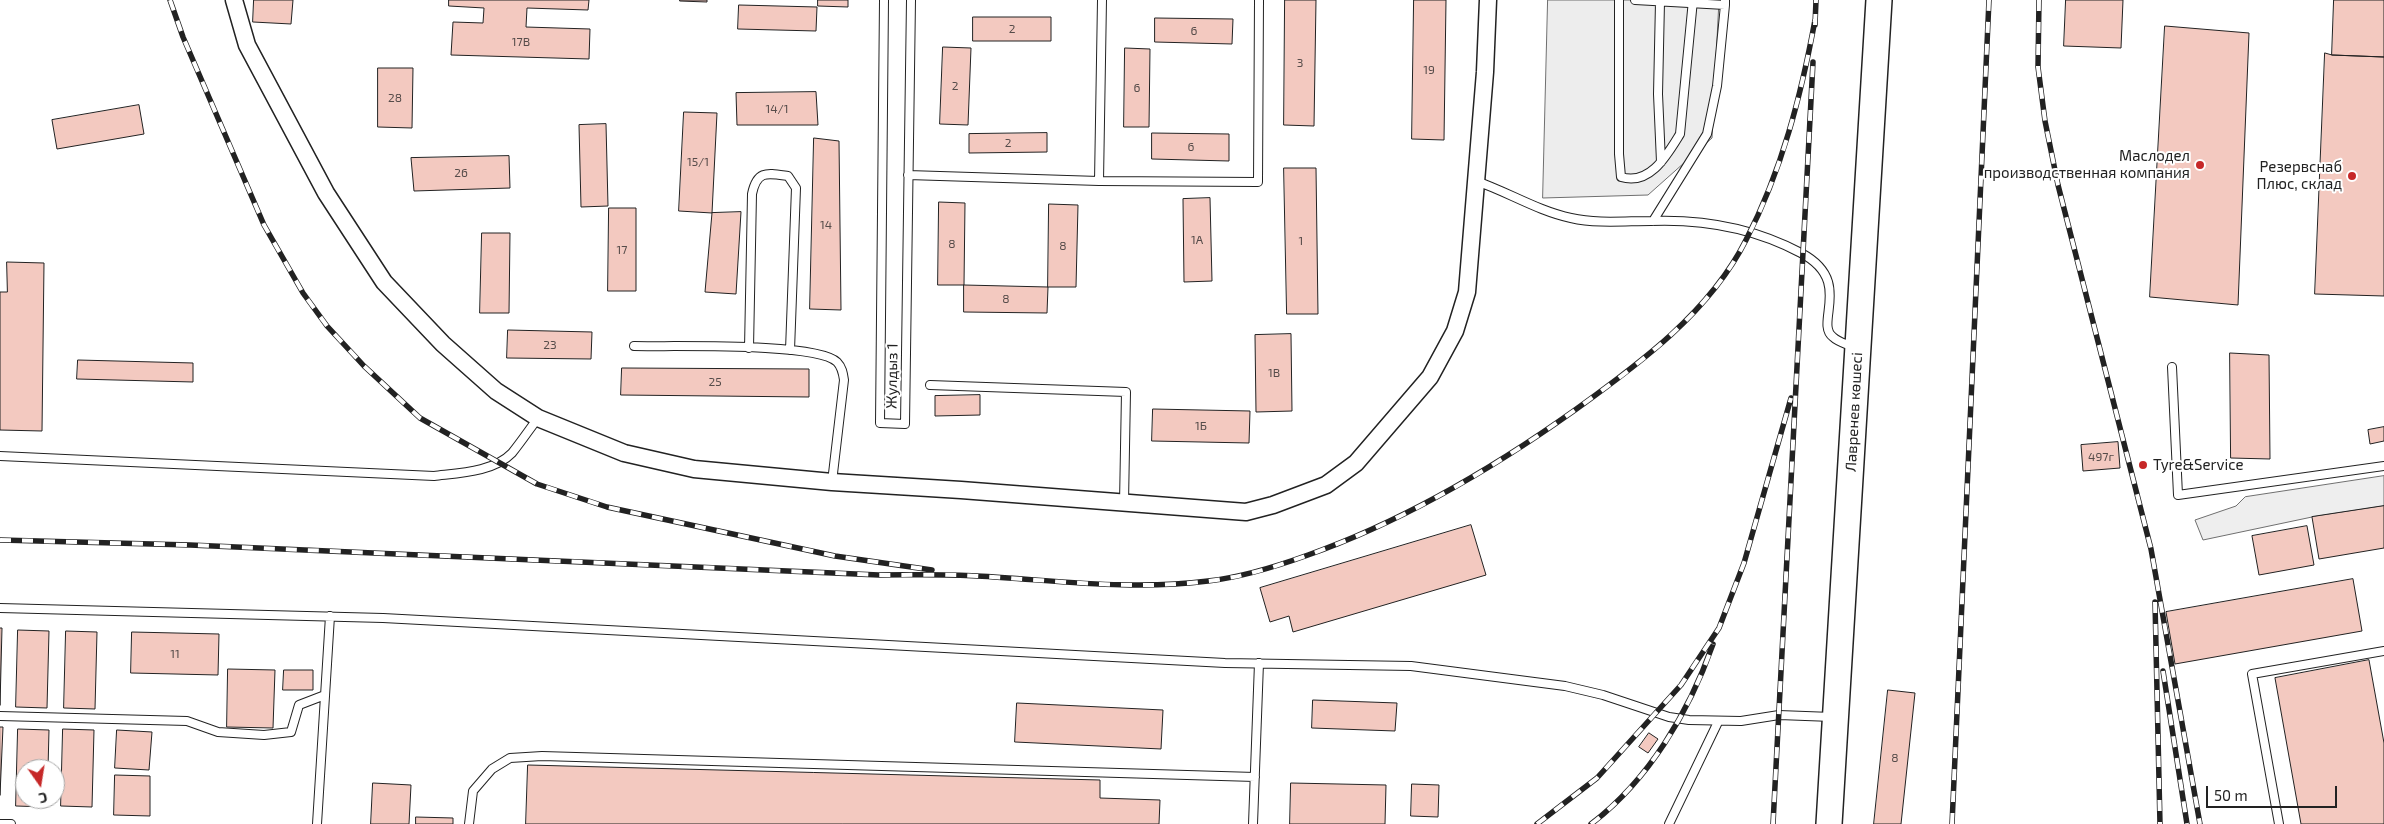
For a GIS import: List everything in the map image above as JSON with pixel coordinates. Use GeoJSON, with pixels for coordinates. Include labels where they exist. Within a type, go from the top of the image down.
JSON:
{"type":"FeatureCollection","features":[{"type":"Feature","properties":{"kind":"main road","name":"Лавренев көшесі"},"geometry":{"type":"LineString","coordinates":[[1829,824],[1879,0]]}},
{"type":"Feature","properties":{"kind":"street"},"geometry":{"type":"LineString","coordinates":[[234,0],[247,45],[326,193],[384,282],[443,344],[496,391],[538,418],[624,453],[694,469],[832,482],[1246,512],[1273,505],[1326,485],[1356,463],[1430,377],[1455,331],[1467,292],[1488,0]]}},
{"type":"Feature","properties":{"kind":"lane","name":"Жулдыз 1"},"geometry":{"type":"LineString","coordinates":[[884,0],[880,424],[905,424],[911,0]]}},
{"type":"Feature","properties":{"kind":"lane"},"geometry":{"type":"LineString","coordinates":[[1099,181],[1102,0]]}},
{"type":"Feature","properties":{"kind":"lane"},"geometry":{"type":"LineString","coordinates":[[908,175],[1099,181],[1258,182],[1259,0]]}},
{"type":"Feature","properties":{"kind":"lane"},"geometry":{"type":"LineString","coordinates":[[1619,0],[1621,177],[1631,180],[1645,178],[1661,162],[1680,134],[1693,2]]}},
{"type":"Feature","properties":{"kind":"lane"},"geometry":{"type":"LineString","coordinates":[[1635,0],[1725,3],[1717,86],[1707,134],[1653,221]]}},
{"type":"Feature","properties":{"kind":"lane"},"geometry":{"type":"LineString","coordinates":[[1660,2],[1658,94],[1661,162]]}},
{"type":"Feature","properties":{"kind":"lane"},"geometry":{"type":"LineString","coordinates":[[749,348],[752,194],[754,183],[760,176],[767,173],[788,176],[796,188],[790,350]]}},
{"type":"Feature","properties":{"kind":"lane"},"geometry":{"type":"LineString","coordinates":[[1476,181],[1504,191],[1540,209],[1572,219],[1618,222],[1653,221],[1730,226],[1750,231],[1803,254],[1826,272],[1830,283],[1830,307],[1826,327],[1832,337],[1858,350]]}},
{"type":"Feature","properties":{"kind":"lane"},"geometry":{"type":"LineString","coordinates":[[634,346],[790,350],[822,354],[837,361],[842,369],[844,380],[832,482]]}},
{"type":"Feature","properties":{"kind":"lane"},"geometry":{"type":"LineString","coordinates":[[2172,366],[2178,495],[2384,466]]}},
{"type":"Feature","properties":{"kind":"lane"},"geometry":{"type":"LineString","coordinates":[[930,385],[1126,392],[1124,504]]}},
{"type":"Feature","properties":{"kind":"lane"},"geometry":{"type":"LineString","coordinates":[[0,456],[434,476],[461,473],[500,462],[511,454],[538,418]]}},
{"type":"Feature","properties":{"kind":"lane"},"geometry":{"type":"LineString","coordinates":[[0,608],[330,616],[1259,663],[1411,666],[1565,686],[1603,695],[1669,717],[1718,722],[1779,715],[1836,717]]}},
{"type":"Feature","properties":{"kind":"lane"},"geometry":{"type":"LineString","coordinates":[[317,824],[330,616]]}},
{"type":"Feature","properties":{"kind":"lane"},"geometry":{"type":"LineString","coordinates":[[2279,824],[2252,674],[2384,651]]}},
{"type":"Feature","properties":{"kind":"lane"},"geometry":{"type":"LineString","coordinates":[[1253,824],[1259,663]]}},
{"type":"Feature","properties":{"kind":"lane"},"geometry":{"type":"LineString","coordinates":[[0,716],[187,721],[218,732],[264,735],[291,732],[298,705],[325,695]]}},
{"type":"Feature","properties":{"kind":"lane"},"geometry":{"type":"LineString","coordinates":[[1669,824],[1718,722]]}},
{"type":"Feature","properties":{"kind":"lane"},"geometry":{"type":"LineString","coordinates":[[469,824],[473,792],[492,769],[510,758],[542,756],[1255,777]]}},
{"type":"Feature","properties":{"kind":"lane"},"geometry":{"type":"LineString","coordinates":[[0,824],[11,824]]}},
{"type":"Feature","properties":{"kind":"shaded area"},"geometry":{"type":"Polygon","coordinates":[[[1548,0],[1719,0],[1712,138],[1648,195],[1543,198],[1548,0]]]}},
{"type":"Feature","properties":{"kind":"shaded area"},"geometry":{"type":"Polygon","coordinates":[[[2384,476],[2384,506],[2312,517],[2203,540],[2195,520],[2236,506],[2245,497],[2384,476]]]}},
{"type":"Feature","properties":{"kind":"building"},"geometry":{"type":"Polygon","coordinates":[[[254,0],[293,0],[291,24],[253,22],[254,0]]]}},
{"type":"Feature","properties":{"kind":"building"},"geometry":{"type":"Polygon","coordinates":[[[449,0],[589,0],[588,10],[527,8],[526,27],[590,29],[589,59],[451,55],[453,22],[483,23],[484,8],[449,6],[449,0]]]}},
{"type":"Feature","properties":{"kind":"building"},"geometry":{"type":"Polygon","coordinates":[[[707,0],[707,2],[680,1],[707,0]]]}},
{"type":"Feature","properties":{"kind":"building"},"geometry":{"type":"Polygon","coordinates":[[[818,0],[848,0],[848,7],[818,6],[818,0]]]}},
{"type":"Feature","properties":{"kind":"building"},"geometry":{"type":"Polygon","coordinates":[[[1285,0],[1316,0],[1314,126],[1284,125],[1285,0]]]}},
{"type":"Feature","properties":{"kind":"building"},"geometry":{"type":"Polygon","coordinates":[[[1414,0],[1446,0],[1444,140],[1412,139],[1414,0]]]}},
{"type":"Feature","properties":{"kind":"building"},"geometry":{"type":"Polygon","coordinates":[[[2066,0],[2123,0],[2121,48],[2064,46],[2066,0]]]}},
{"type":"Feature","properties":{"kind":"building"},"geometry":{"type":"Polygon","coordinates":[[[2334,0],[2384,0],[2384,57],[2332,55],[2334,0]]]}},
{"type":"Feature","properties":{"kind":"building"},"geometry":{"type":"Polygon","coordinates":[[[739,5],[817,7],[816,31],[738,29],[739,5]]]}},
{"type":"Feature","properties":{"kind":"building"},"geometry":{"type":"Polygon","coordinates":[[[973,17],[1051,17],[1051,41],[973,41],[973,17]]]}},
{"type":"Feature","properties":{"kind":"building"},"geometry":{"type":"Polygon","coordinates":[[[1155,18],[1233,19],[1232,44],[1155,42],[1155,18]]]}},
{"type":"Feature","properties":{"kind":"building","name":"Маслодел производственная компания"},"geometry":{"type":"Polygon","coordinates":[[[2165,26],[2249,33],[2238,305],[2150,297],[2165,26]]]}},
{"type":"Feature","properties":{"kind":"building"},"geometry":{"type":"Polygon","coordinates":[[[943,47],[971,48],[968,125],[940,124],[943,47]]]}},
{"type":"Feature","properties":{"kind":"building"},"geometry":{"type":"Polygon","coordinates":[[[1125,48],[1150,49],[1149,127],[1124,127],[1125,48]]]}},
{"type":"Feature","properties":{"kind":"building","name":"Резервснаб Плюс, склад"},"geometry":{"type":"Polygon","coordinates":[[[2325,53],[2332,55],[2384,57],[2384,296],[2315,294],[2325,53]]]}},
{"type":"Feature","properties":{"kind":"building"},"geometry":{"type":"Polygon","coordinates":[[[378,68],[413,68],[412,128],[378,127],[378,68]]]}},
{"type":"Feature","properties":{"kind":"building"},"geometry":{"type":"Polygon","coordinates":[[[816,92],[818,125],[737,125],[736,93],[816,92]]]}},
{"type":"Feature","properties":{"kind":"building"},"geometry":{"type":"Polygon","coordinates":[[[139,105],[144,134],[57,149],[52,120],[139,105]]]}},
{"type":"Feature","properties":{"kind":"building"},"geometry":{"type":"Polygon","coordinates":[[[684,112],[717,113],[712,213],[679,211],[684,112]]]}},
{"type":"Feature","properties":{"kind":"building"},"geometry":{"type":"Polygon","coordinates":[[[606,124],[608,206],[581,207],[579,125],[606,124]]]}},
{"type":"Feature","properties":{"kind":"building"},"geometry":{"type":"Polygon","coordinates":[[[1047,133],[1047,152],[969,153],[969,134],[1047,133]]]}},
{"type":"Feature","properties":{"kind":"building"},"geometry":{"type":"Polygon","coordinates":[[[1152,133],[1229,134],[1229,161],[1152,159],[1152,133]]]}},
{"type":"Feature","properties":{"kind":"building"},"geometry":{"type":"Polygon","coordinates":[[[814,138],[839,141],[841,310],[810,309],[814,138]]]}},
{"type":"Feature","properties":{"kind":"building"},"geometry":{"type":"Polygon","coordinates":[[[509,156],[510,188],[414,191],[411,158],[509,156]]]}},
{"type":"Feature","properties":{"kind":"building"},"geometry":{"type":"Polygon","coordinates":[[[1284,168],[1316,168],[1318,314],[1287,314],[1284,168]]]}},
{"type":"Feature","properties":{"kind":"building"},"geometry":{"type":"Polygon","coordinates":[[[1210,198],[1212,281],[1184,282],[1183,199],[1210,198]]]}},
{"type":"Feature","properties":{"kind":"building"},"geometry":{"type":"Polygon","coordinates":[[[939,202],[965,203],[964,285],[938,285],[939,202]]]}},
{"type":"Feature","properties":{"kind":"building"},"geometry":{"type":"Polygon","coordinates":[[[1049,204],[1078,205],[1076,287],[1048,287],[1049,204]]]}},
{"type":"Feature","properties":{"kind":"building"},"geometry":{"type":"Polygon","coordinates":[[[609,208],[636,208],[636,291],[608,291],[609,208]]]}},
{"type":"Feature","properties":{"kind":"building"},"geometry":{"type":"Polygon","coordinates":[[[741,212],[736,294],[705,292],[712,213],[741,212]]]}},
{"type":"Feature","properties":{"kind":"building"},"geometry":{"type":"Polygon","coordinates":[[[482,233],[510,233],[509,313],[480,313],[482,233]]]}},
{"type":"Feature","properties":{"kind":"building"},"geometry":{"type":"Polygon","coordinates":[[[7,262],[44,263],[42,431],[0,430],[0,292],[7,292],[7,262]]]}},
{"type":"Feature","properties":{"kind":"building"},"geometry":{"type":"Polygon","coordinates":[[[964,285],[1048,287],[1047,313],[964,312],[964,285]]]}},
{"type":"Feature","properties":{"kind":"building"},"geometry":{"type":"Polygon","coordinates":[[[508,330],[592,332],[591,359],[507,358],[508,330]]]}},
{"type":"Feature","properties":{"kind":"building"},"geometry":{"type":"Polygon","coordinates":[[[1291,334],[1292,411],[1256,412],[1255,335],[1291,334]]]}},
{"type":"Feature","properties":{"kind":"building"},"geometry":{"type":"Polygon","coordinates":[[[2230,353],[2269,355],[2270,459],[2231,458],[2230,353]]]}},
{"type":"Feature","properties":{"kind":"building"},"geometry":{"type":"Polygon","coordinates":[[[78,360],[193,363],[193,382],[77,379],[78,360]]]}},
{"type":"Feature","properties":{"kind":"building"},"geometry":{"type":"Polygon","coordinates":[[[622,368],[809,369],[809,397],[621,395],[622,368]]]}},
{"type":"Feature","properties":{"kind":"building"},"geometry":{"type":"Polygon","coordinates":[[[980,395],[980,415],[935,416],[935,396],[980,395]]]}},
{"type":"Feature","properties":{"kind":"building"},"geometry":{"type":"Polygon","coordinates":[[[1153,409],[1250,411],[1249,443],[1152,441],[1153,409]]]}},
{"type":"Feature","properties":{"kind":"building"},"geometry":{"type":"Polygon","coordinates":[[[2384,427],[2384,441],[2370,444],[2368,430],[2384,427]]]}},
{"type":"Feature","properties":{"kind":"building"},"geometry":{"type":"Polygon","coordinates":[[[2118,442],[2120,468],[2083,471],[2081,445],[2118,442]]]}},
{"type":"Feature","properties":{"kind":"building"},"geometry":{"type":"Polygon","coordinates":[[[2384,506],[2384,548],[2319,559],[2312,517],[2384,506]]]}},
{"type":"Feature","properties":{"kind":"building"},"geometry":{"type":"Polygon","coordinates":[[[1471,525],[1486,575],[1293,632],[1289,616],[1270,622],[1260,588],[1471,525]]]}},
{"type":"Feature","properties":{"kind":"building"},"geometry":{"type":"Polygon","coordinates":[[[2307,526],[2314,565],[2259,575],[2252,536],[2307,526]]]}},
{"type":"Feature","properties":{"kind":"building"},"geometry":{"type":"Polygon","coordinates":[[[2353,579],[2362,631],[2175,664],[2166,612],[2353,579]]]}},
{"type":"Feature","properties":{"kind":"building"},"geometry":{"type":"Polygon","coordinates":[[[0,628],[2,628],[0,705],[0,628]]]}},
{"type":"Feature","properties":{"kind":"building"},"geometry":{"type":"Polygon","coordinates":[[[18,630],[49,631],[47,708],[16,707],[18,630]]]}},
{"type":"Feature","properties":{"kind":"building"},"geometry":{"type":"Polygon","coordinates":[[[66,631],[97,632],[95,709],[64,708],[66,631]]]}},
{"type":"Feature","properties":{"kind":"building"},"geometry":{"type":"Polygon","coordinates":[[[132,632],[219,634],[218,675],[131,673],[132,632]]]}},
{"type":"Feature","properties":{"kind":"building"},"geometry":{"type":"Polygon","coordinates":[[[2369,660],[2384,743],[2384,824],[2301,824],[2275,678],[2369,660]]]}},
{"type":"Feature","properties":{"kind":"building"},"geometry":{"type":"Polygon","coordinates":[[[228,669],[275,670],[273,728],[227,727],[228,669]]]}},
{"type":"Feature","properties":{"kind":"building"},"geometry":{"type":"Polygon","coordinates":[[[284,670],[313,670],[313,690],[283,690],[284,670]]]}},
{"type":"Feature","properties":{"kind":"building"},"geometry":{"type":"Polygon","coordinates":[[[1888,690],[1915,693],[1901,824],[1874,824],[1888,690]]]}},
{"type":"Feature","properties":{"kind":"building"},"geometry":{"type":"Polygon","coordinates":[[[1313,700],[1397,703],[1395,731],[1312,728],[1313,700]]]}},
{"type":"Feature","properties":{"kind":"building"},"geometry":{"type":"Polygon","coordinates":[[[1017,703],[1163,710],[1161,749],[1015,742],[1017,703]]]}},
{"type":"Feature","properties":{"kind":"building"},"geometry":{"type":"Polygon","coordinates":[[[0,727],[3,727],[0,795],[0,727]]]}},
{"type":"Feature","properties":{"kind":"building"},"geometry":{"type":"Polygon","coordinates":[[[18,729],[49,730],[48,759],[17,759],[18,729]]]}},
{"type":"Feature","properties":{"kind":"building"},"geometry":{"type":"Polygon","coordinates":[[[63,729],[94,730],[92,807],[65,806],[65,759],[62,759],[63,729]]]}},
{"type":"Feature","properties":{"kind":"building"},"geometry":{"type":"Polygon","coordinates":[[[117,730],[152,732],[149,770],[115,768],[117,730]]]}},
{"type":"Feature","properties":{"kind":"building"},"geometry":{"type":"Polygon","coordinates":[[[1649,733],[1658,739],[1648,753],[1639,747],[1649,733]]]}},
{"type":"Feature","properties":{"kind":"building"},"geometry":{"type":"Polygon","coordinates":[[[528,765],[1100,780],[1100,798],[1160,800],[1159,824],[526,824],[528,765]]]}},
{"type":"Feature","properties":{"kind":"building"},"geometry":{"type":"Polygon","coordinates":[[[115,775],[150,776],[150,816],[114,815],[115,775]]]}},
{"type":"Feature","properties":{"kind":"building"},"geometry":{"type":"Polygon","coordinates":[[[373,783],[411,785],[409,824],[371,824],[373,783]]]}},
{"type":"Feature","properties":{"kind":"building"},"geometry":{"type":"Polygon","coordinates":[[[1291,783],[1386,785],[1385,824],[1290,824],[1291,783]]]}},
{"type":"Feature","properties":{"kind":"building"},"geometry":{"type":"Polygon","coordinates":[[[1412,784],[1439,785],[1438,817],[1411,816],[1412,784]]]}},
{"type":"Feature","properties":{"kind":"building"},"geometry":{"type":"Polygon","coordinates":[[[416,817],[453,818],[453,824],[416,824],[416,817]]]}},
{"type":"Feature","properties":{"kind":"railway"},"geometry":{"type":"LineString","coordinates":[[170,0],[183,37],[264,225],[303,293],[327,326],[364,366],[420,418],[537,484],[607,507],[835,556],[932,570]]}},
{"type":"Feature","properties":{"kind":"railway"},"geometry":{"type":"LineString","coordinates":[[1815,25],[1816,0]]}},
{"type":"Feature","properties":{"kind":"railway"},"geometry":{"type":"LineString","coordinates":[[1952,824],[1989,0]]}},
{"type":"Feature","properties":{"kind":"railway"},"geometry":{"type":"LineString","coordinates":[[2039,0],[2038,67],[2045,121],[2058,185],[2151,549],[2200,824]]}},
{"type":"Feature","properties":{"kind":"railway"},"geometry":{"type":"LineString","coordinates":[[0,540],[190,545],[879,575],[965,575],[1121,585],[1179,584],[1234,577],[1259,571],[1344,541],[1413,510],[1446,492],[1544,432],[1624,374],[1671,335],[1693,313],[1731,266],[1759,214],[1780,160],[1797,105],[1815,20]]}},
{"type":"Feature","properties":{"kind":"railway"},"geometry":{"type":"LineString","coordinates":[[1773,824],[1813,62]]}},
{"type":"Feature","properties":{"kind":"railway"},"geometry":{"type":"LineString","coordinates":[[1537,824],[1597,778],[1681,685],[1719,628],[1744,563],[1791,398]]}},
{"type":"Feature","properties":{"kind":"railway"},"geometry":{"type":"LineString","coordinates":[[2155,602],[2160,824]]}},
{"type":"Feature","properties":{"kind":"railway"},"geometry":{"type":"LineString","coordinates":[[1591,824],[1631,787],[1665,743],[1692,695],[1713,644]]}},
{"type":"Feature","properties":{"kind":"railway"},"geometry":{"type":"LineString","coordinates":[[2163,671],[2187,824]]}},
{"type":"Feature","properties":{"kind":"place","name":"Маслодел производственная компания"},"geometry":{"type":"Point","coordinates":[2200,165]}},
{"type":"Feature","properties":{"kind":"place","name":"Резервснаб Плюс, склад"},"geometry":{"type":"Point","coordinates":[2352,176]}},
{"type":"Feature","properties":{"kind":"place","name":"Tyre&Service"},"geometry":{"type":"Point","coordinates":[2143,465]}}]}
